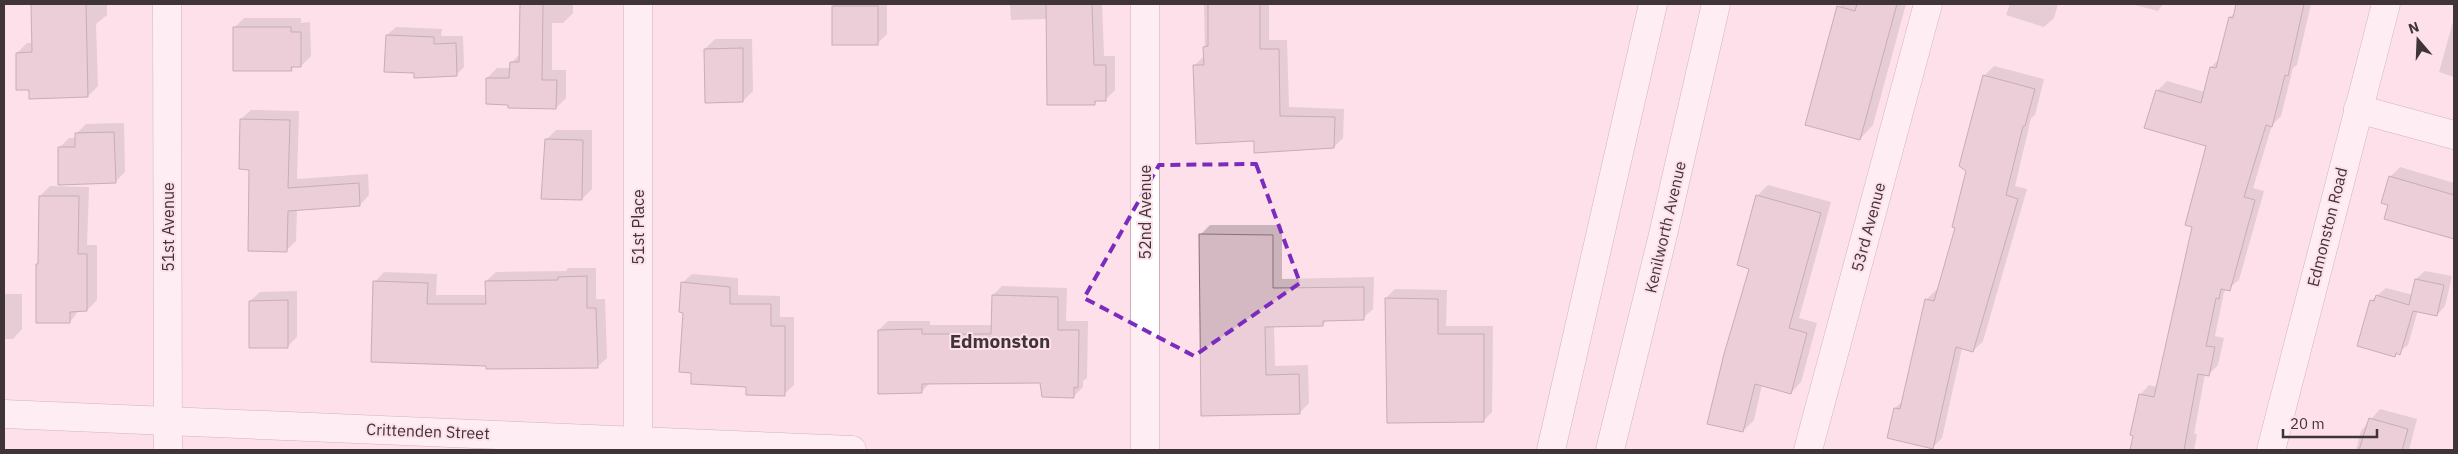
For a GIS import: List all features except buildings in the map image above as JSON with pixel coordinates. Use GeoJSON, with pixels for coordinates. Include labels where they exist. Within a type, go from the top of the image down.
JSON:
{"type":"FeatureCollection","features":[{"type":"Feature","properties":{"kind":"street","name":"51st Avenue"},"geometry":{"type":"LineString","coordinates":[[167,4],[168,450]]}},
{"type":"Feature","properties":{"kind":"street","name":"51st Place"},"geometry":{"type":"LineString","coordinates":[[638,4],[638,445]]}},
{"type":"Feature","properties":{"kind":"street","name":"52nd Avenue"},"geometry":{"type":"LineString","coordinates":[[1145,4],[1145,450]]}},
{"type":"Feature","properties":{"kind":"street"},"geometry":{"type":"LineString","coordinates":[[1550,450],[1653,4]]}},
{"type":"Feature","properties":{"kind":"street","name":"Kenilworth Avenue"},"geometry":{"type":"LineString","coordinates":[[1610,450],[1665,229],[1716,4]]}},
{"type":"Feature","properties":{"kind":"street","name":"53rd Avenue"},"geometry":{"type":"LineString","coordinates":[[1808,450],[1928,4]]}},
{"type":"Feature","properties":{"kind":"street","name":"Edmonston Road"},"geometry":{"type":"LineString","coordinates":[[2271,450],[2386,4]]}},
{"type":"Feature","properties":{"kind":"street"},"geometry":{"type":"LineString","coordinates":[[2358,109],[2454,135]]}},
{"type":"Feature","properties":{"kind":"street","name":"Crittenden Street"},"geometry":{"type":"LineString","coordinates":[[4,414],[168,420],[638,445],[852,450]]}},
{"type":"Feature","properties":{"kind":"highlighted area"},"geometry":{"type":"Polygon","coordinates":[[[1256,164],[1300,283],[1194,356],[1084,298],[1159,165],[1256,164]]]}},
{"type":"Feature","properties":{"kind":"district","name":"Edmonston"},"geometry":{"type":"Point","coordinates":[1000,341]}}]}
